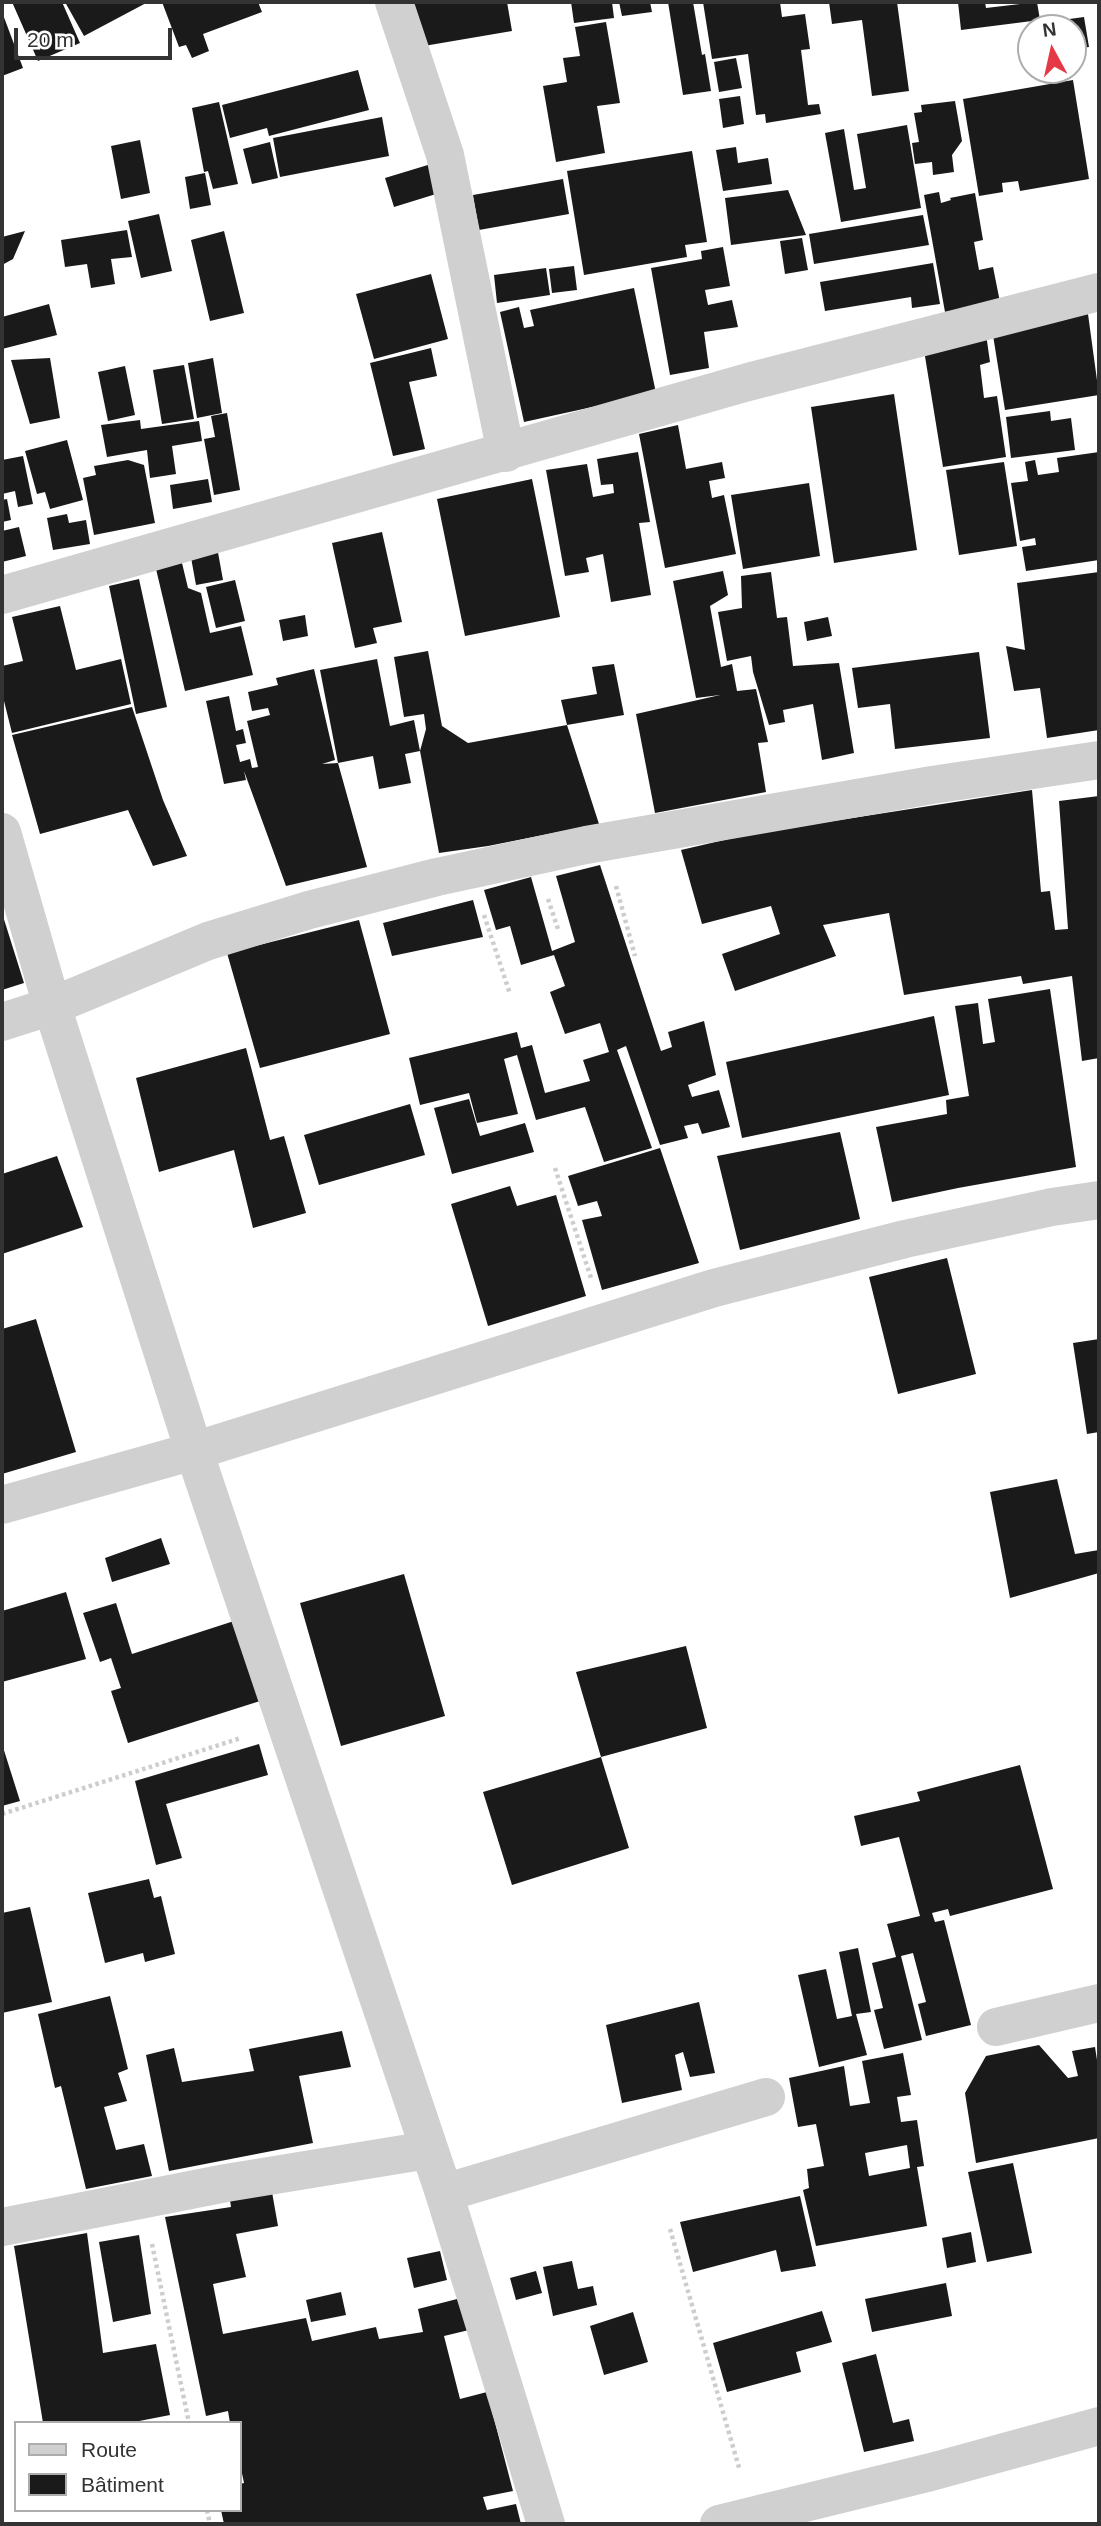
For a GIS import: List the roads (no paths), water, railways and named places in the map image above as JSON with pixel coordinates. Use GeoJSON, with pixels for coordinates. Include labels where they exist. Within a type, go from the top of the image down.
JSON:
{"type":"FeatureCollection","features":[{"type":"Feature","properties":{"kind":"street"},"geometry":{"type":"LineString","coordinates":[[394,2],[445,155],[506,453]]}},
{"type":"Feature","properties":{"kind":"street"},"geometry":{"type":"LineString","coordinates":[[2,595],[748,382],[1099,292]]}},
{"type":"Feature","properties":{"kind":"street"},"geometry":{"type":"LineString","coordinates":[[2,1022],[52,1006],[208,941],[309,910],[469,870],[604,843],[932,785],[1099,760]]}},
{"type":"Feature","properties":{"kind":"street"},"geometry":{"type":"LineString","coordinates":[[2,831],[52,1006],[194,1451],[444,2193],[546,2524]]}},
{"type":"Feature","properties":{"kind":"street"},"geometry":{"type":"LineString","coordinates":[[2,1505],[194,1451],[714,1288],[813,1261],[1039,1210],[1099,1200]]}},
{"type":"Feature","properties":{"kind":"street"},"geometry":{"type":"LineString","coordinates":[[996,2027],[1099,2003]]}},
{"type":"Feature","properties":{"kind":"street"},"geometry":{"type":"LineString","coordinates":[[444,2193],[766,2097]]}},
{"type":"Feature","properties":{"kind":"street"},"geometry":{"type":"LineString","coordinates":[[2,2227],[226,2183],[428,2150]]}},
{"type":"Feature","properties":{"kind":"street"},"geometry":{"type":"LineString","coordinates":[[736,2520],[931,2472],[1099,2426]]}}]}
